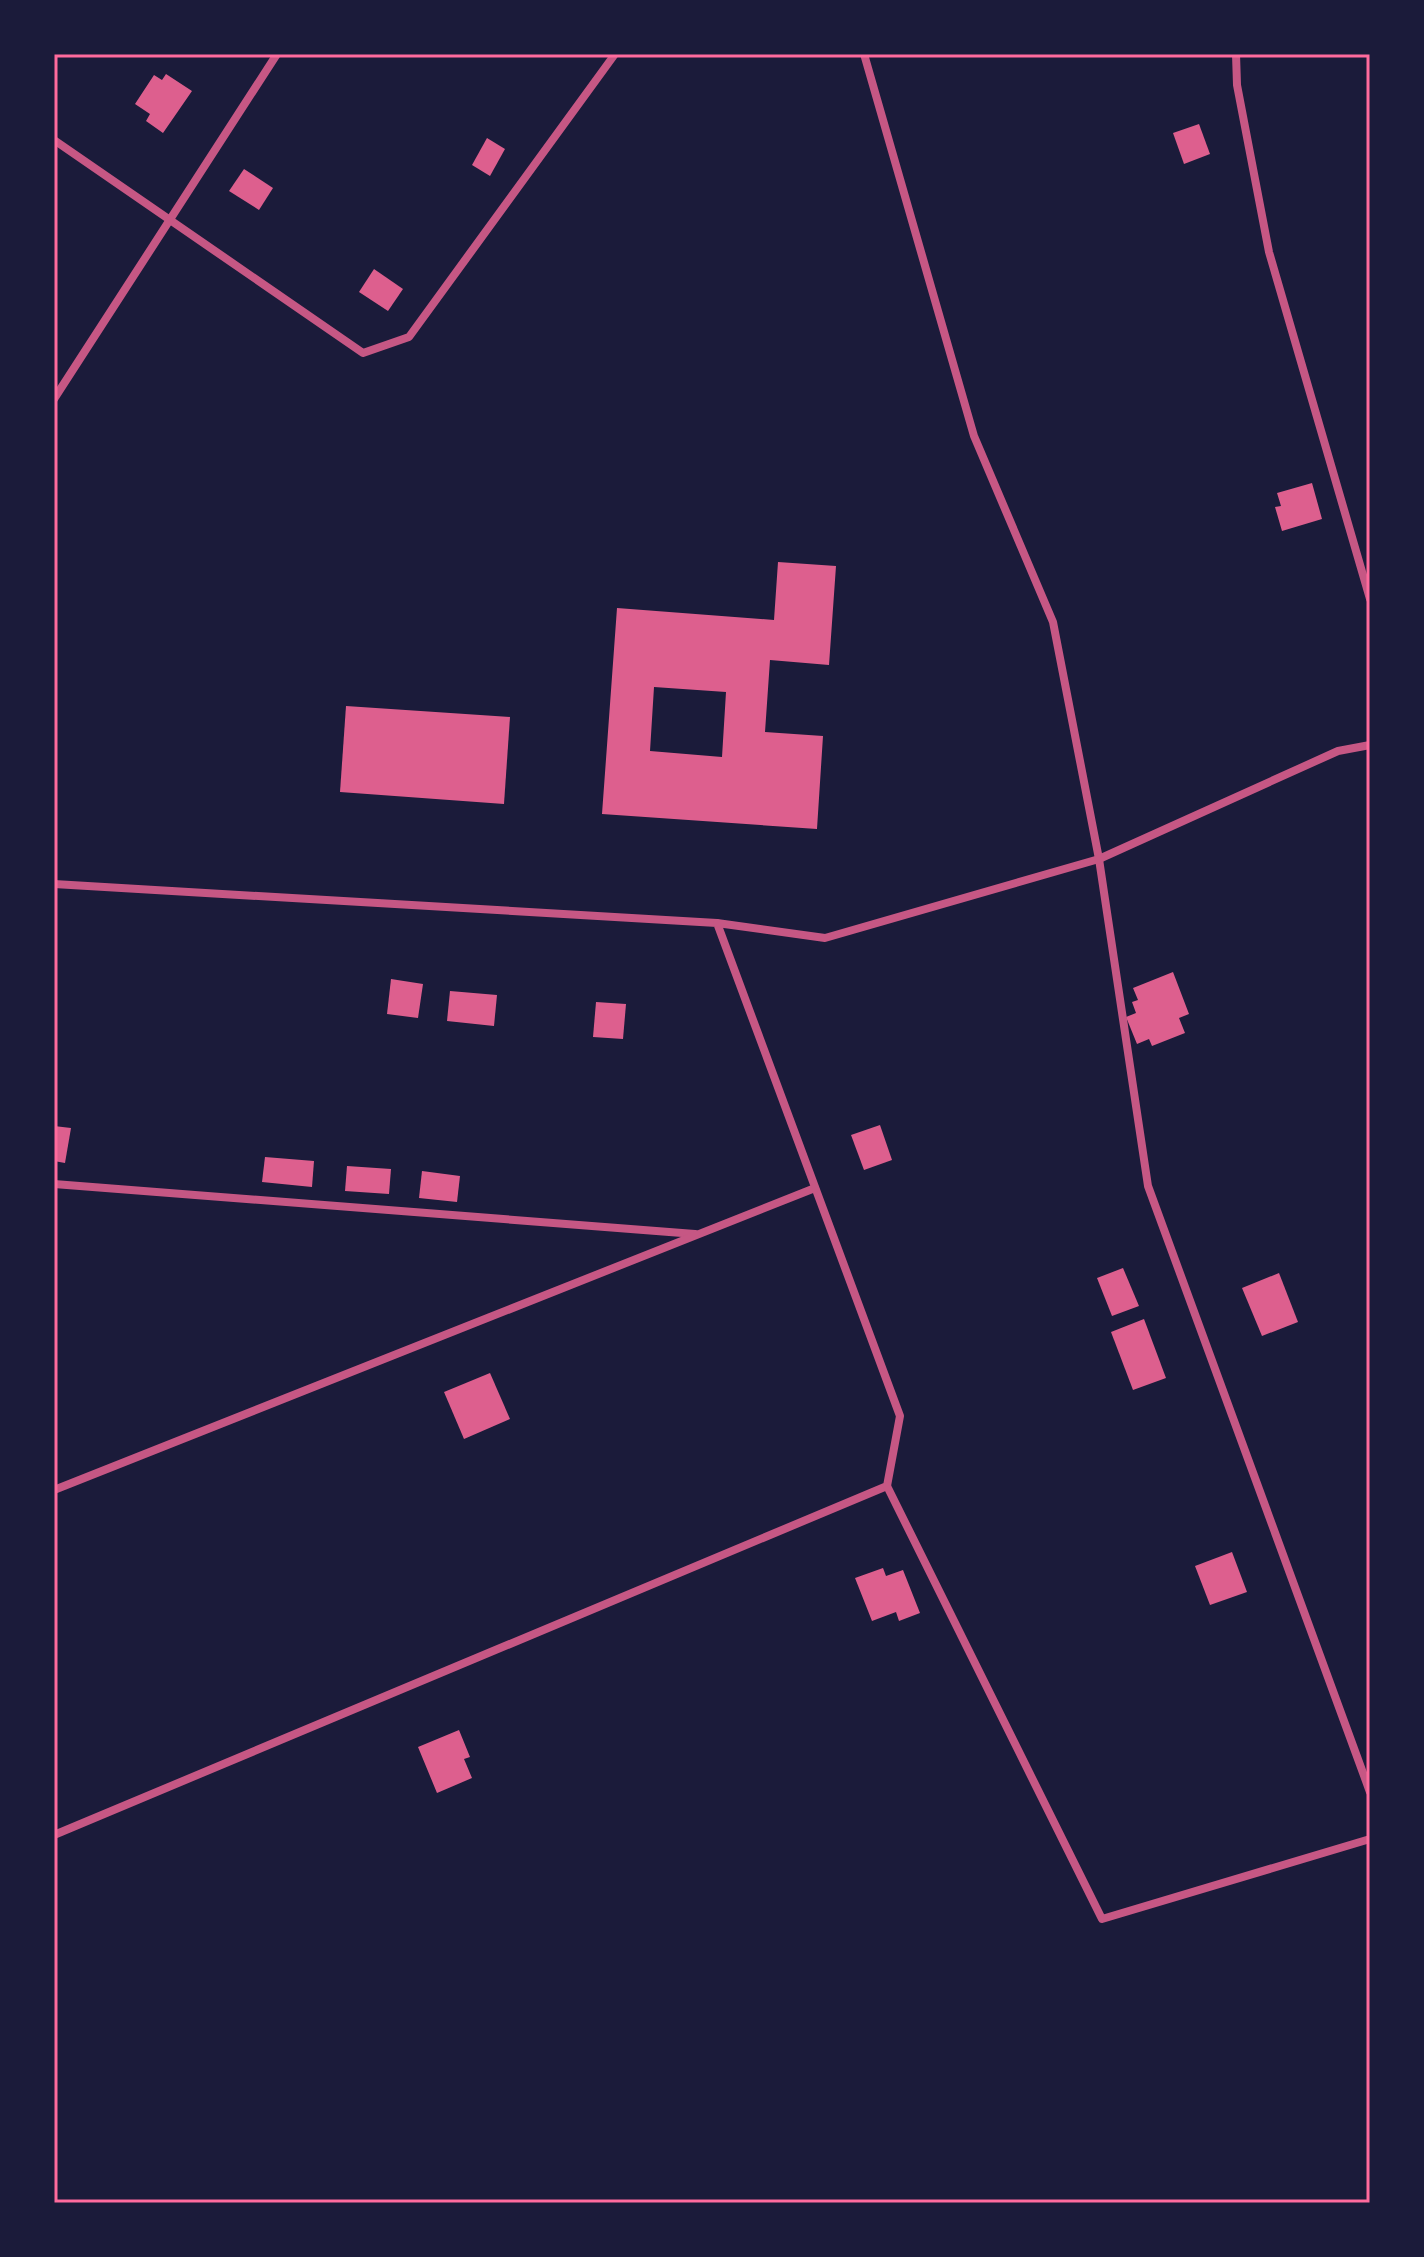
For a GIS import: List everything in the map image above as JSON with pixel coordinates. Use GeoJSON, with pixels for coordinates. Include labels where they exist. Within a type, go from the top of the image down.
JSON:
{"type":"FeatureCollection","features":[{"type":"Feature","properties":{"kind":"street"},"geometry":{"type":"LineString","coordinates":[[54,399],[277,54]]}},
{"type":"Feature","properties":{"kind":"street"},"geometry":{"type":"LineString","coordinates":[[54,140],[363,353],[409,337],[615,54]]}},
{"type":"Feature","properties":{"kind":"street"},"geometry":{"type":"LineString","coordinates":[[864,54],[974,436],[1053,622],[1099,859],[1148,1186],[1370,1792]]}},
{"type":"Feature","properties":{"kind":"street"},"geometry":{"type":"LineString","coordinates":[[1236,54],[1237,85],[1269,252],[1370,599]]}},
{"type":"Feature","properties":{"kind":"street"},"geometry":{"type":"LineString","coordinates":[[54,884],[717,923],[825,938],[1099,859],[1338,751],[1370,745]]}},
{"type":"Feature","properties":{"kind":"street"},"geometry":{"type":"LineString","coordinates":[[717,923],[900,1416],[887,1486],[1102,1919],[1370,1839]]}},
{"type":"Feature","properties":{"kind":"street"},"geometry":{"type":"LineString","coordinates":[[54,1184],[697,1235]]}},
{"type":"Feature","properties":{"kind":"street"},"geometry":{"type":"LineString","coordinates":[[54,1490],[815,1188]]}},
{"type":"Feature","properties":{"kind":"street"},"geometry":{"type":"LineString","coordinates":[[54,1835],[887,1486]]}},
{"type":"Feature","properties":{"kind":"building"},"geometry":{"type":"Polygon","coordinates":[[[166,74],[192,91],[163,133],[146,121],[150,114],[135,104],[154,75],[162,80],[166,74]]]}},
{"type":"Feature","properties":{"kind":"building"},"geometry":{"type":"Polygon","coordinates":[[[1199,124],[1210,154],[1184,164],[1173,133],[1199,124]]]}},
{"type":"Feature","properties":{"kind":"building"},"geometry":{"type":"Polygon","coordinates":[[[487,138],[505,149],[490,176],[472,165],[487,138]]]}},
{"type":"Feature","properties":{"kind":"building"},"geometry":{"type":"Polygon","coordinates":[[[244,169],[273,188],[259,210],[229,191],[244,169]]]}},
{"type":"Feature","properties":{"kind":"building"},"geometry":{"type":"Polygon","coordinates":[[[374,269],[403,289],[388,311],[359,292],[374,269]]]}},
{"type":"Feature","properties":{"kind":"building"},"geometry":{"type":"Polygon","coordinates":[[[1312,483],[1322,519],[1282,531],[1275,507],[1281,506],[1277,493],[1312,483]]]}},
{"type":"Feature","properties":{"kind":"building"},"geometry":{"type":"Polygon","coordinates":[[[778,562],[836,566],[829,665],[770,660],[765,732],[823,736],[817,829],[602,814],[617,608],[774,620],[778,562]],[[654,687],[650,751],[722,757],[726,692],[654,687]]]}},
{"type":"Feature","properties":{"kind":"building"},"geometry":{"type":"Polygon","coordinates":[[[346,706],[510,717],[504,804],[340,792],[346,706]]]}},
{"type":"Feature","properties":{"kind":"building"},"geometry":{"type":"Polygon","coordinates":[[[1173,972],[1189,1014],[1179,1018],[1185,1033],[1152,1046],[1149,1039],[1137,1044],[1126,1017],[1136,1013],[1132,1002],[1138,1000],[1133,988],[1173,972]]]}},
{"type":"Feature","properties":{"kind":"building"},"geometry":{"type":"Polygon","coordinates":[[[391,979],[423,984],[418,1018],[387,1014],[391,979]]]}},
{"type":"Feature","properties":{"kind":"building"},"geometry":{"type":"Polygon","coordinates":[[[450,991],[497,995],[494,1026],[447,1021],[450,991]]]}},
{"type":"Feature","properties":{"kind":"building"},"geometry":{"type":"Polygon","coordinates":[[[596,1002],[626,1004],[623,1039],[593,1037],[596,1002]]]}},
{"type":"Feature","properties":{"kind":"building"},"geometry":{"type":"Polygon","coordinates":[[[880,1125],[892,1160],[864,1170],[851,1135],[880,1125]]]}},
{"type":"Feature","properties":{"kind":"building"},"geometry":{"type":"Polygon","coordinates":[[[54,1126],[71,1128],[65,1163],[54,1161],[54,1126]]]}},
{"type":"Feature","properties":{"kind":"building"},"geometry":{"type":"Polygon","coordinates":[[[265,1157],[314,1161],[312,1187],[262,1182],[265,1157]]]}},
{"type":"Feature","properties":{"kind":"building"},"geometry":{"type":"Polygon","coordinates":[[[347,1166],[391,1169],[389,1194],[345,1191],[347,1166]]]}},
{"type":"Feature","properties":{"kind":"building"},"geometry":{"type":"Polygon","coordinates":[[[422,1171],[460,1176],[457,1202],[419,1198],[422,1171]]]}},
{"type":"Feature","properties":{"kind":"building"},"geometry":{"type":"Polygon","coordinates":[[[1123,1268],[1139,1306],[1112,1316],[1097,1278],[1123,1268]]]}},
{"type":"Feature","properties":{"kind":"building"},"geometry":{"type":"Polygon","coordinates":[[[1279,1273],[1298,1322],[1262,1336],[1242,1288],[1279,1273]]]}},
{"type":"Feature","properties":{"kind":"building"},"geometry":{"type":"Polygon","coordinates":[[[1144,1319],[1166,1378],[1133,1390],[1111,1332],[1144,1319]]]}},
{"type":"Feature","properties":{"kind":"building"},"geometry":{"type":"Polygon","coordinates":[[[490,1373],[510,1419],[464,1439],[444,1392],[490,1373]]]}},
{"type":"Feature","properties":{"kind":"building"},"geometry":{"type":"Polygon","coordinates":[[[1232,1552],[1247,1592],[1210,1605],[1195,1566],[1232,1552]]]}},
{"type":"Feature","properties":{"kind":"building"},"geometry":{"type":"Polygon","coordinates":[[[883,1568],[886,1576],[903,1570],[920,1613],[899,1621],[896,1612],[872,1621],[855,1578],[883,1568]]]}},
{"type":"Feature","properties":{"kind":"building"},"geometry":{"type":"Polygon","coordinates":[[[459,1730],[470,1757],[464,1759],[472,1778],[437,1793],[418,1747],[459,1730]]]}}]}
